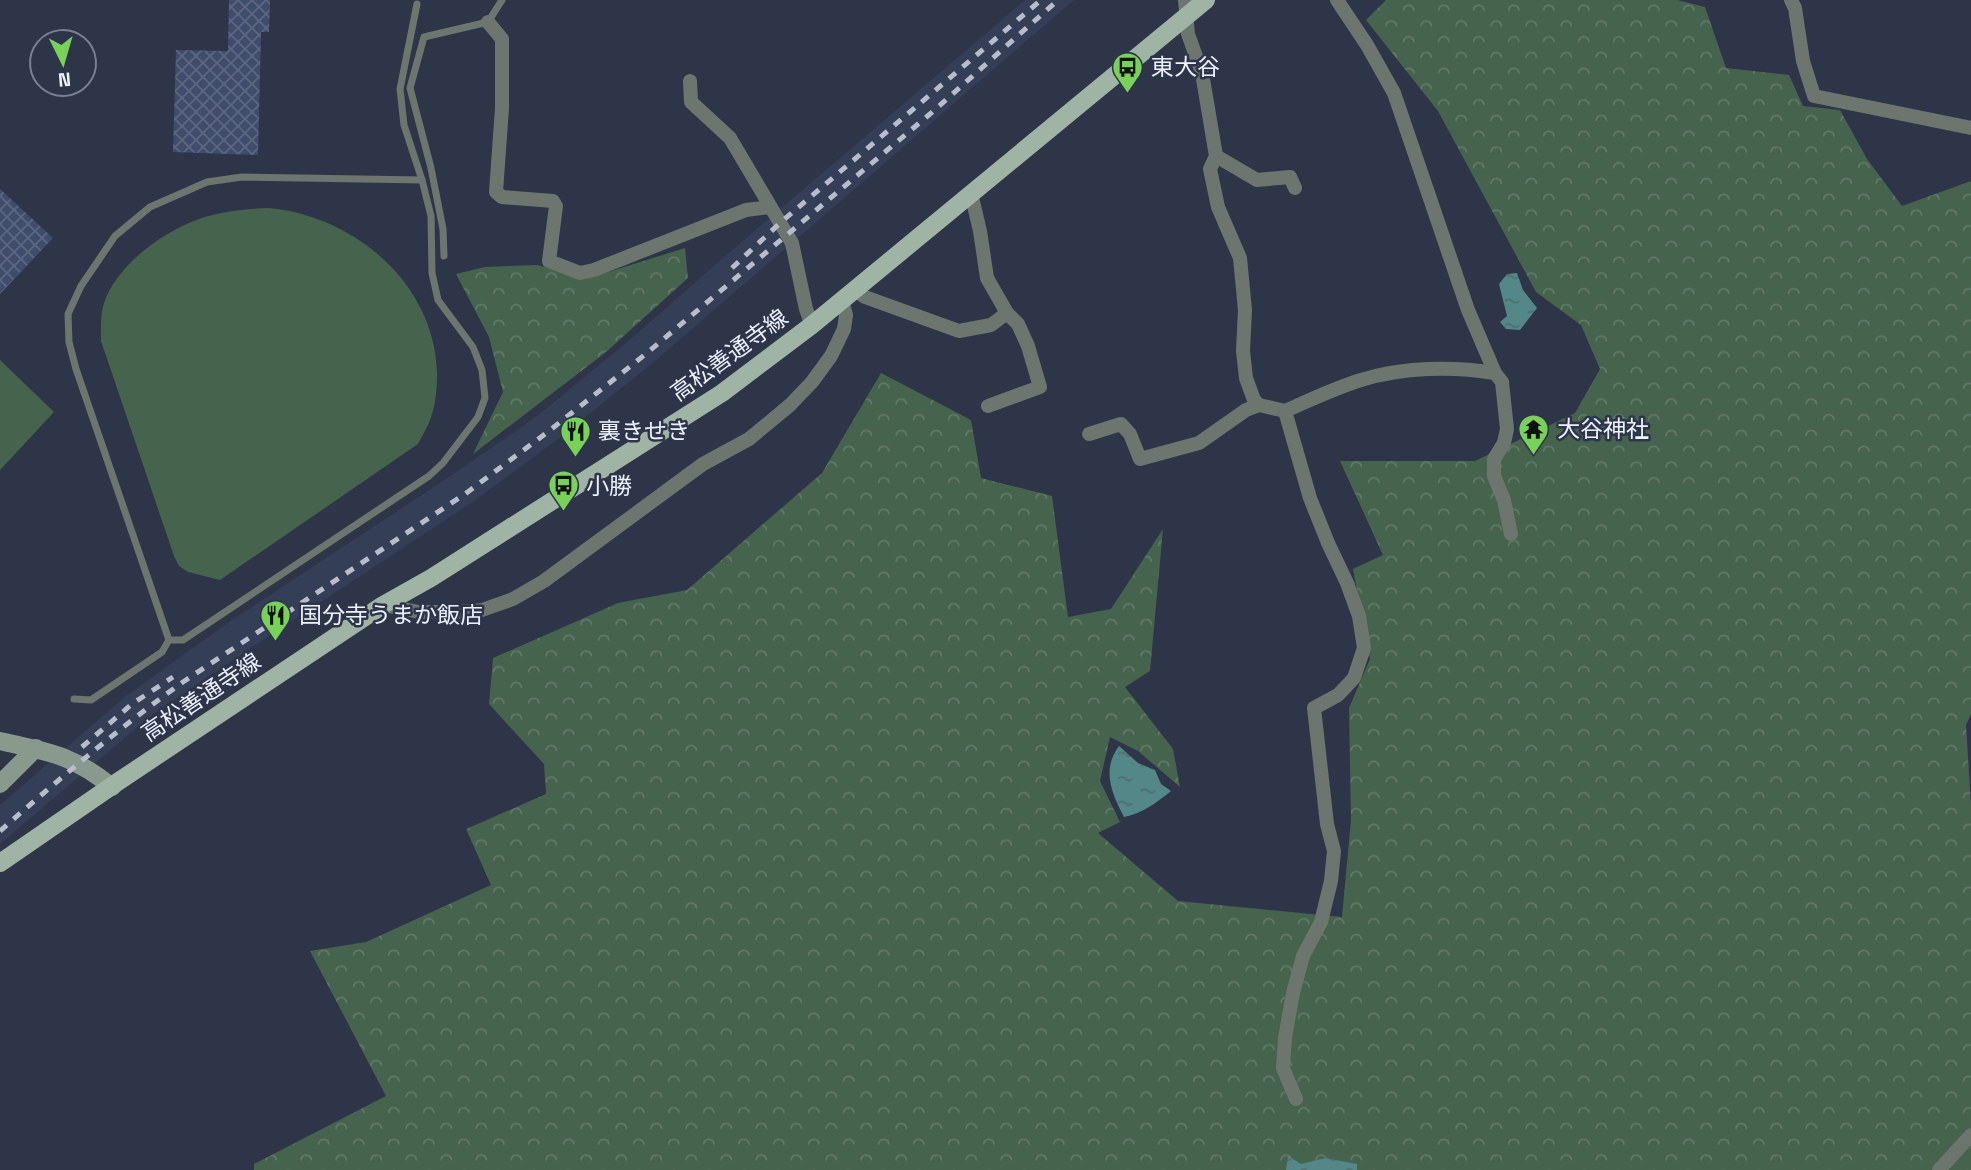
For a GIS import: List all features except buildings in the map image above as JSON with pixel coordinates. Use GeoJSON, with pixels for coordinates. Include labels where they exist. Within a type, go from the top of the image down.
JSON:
{"type":"FeatureCollection","features":[{"type":"Feature","properties":{"kind":"main road","name":"高松善通寺線"},"geometry":{"type":"LineString","coordinates":[[0,863],[383,605],[431,578],[722,393],[849,295],[1186,8],[1206,0]]}},
{"type":"Feature","properties":{"kind":"main road"},"geometry":{"type":"LineString","coordinates":[[0,741],[57,754],[78,763],[112,786]]}},
{"type":"Feature","properties":{"kind":"main road"},"geometry":{"type":"LineString","coordinates":[[0,784],[36,748]]}},
{"type":"Feature","properties":{"kind":"street"},"geometry":{"type":"LineString","coordinates":[[1337,0],[1394,93],[1463,298],[1495,373],[1502,382],[1507,429],[1504,443],[1494,459],[1494,476],[1504,500],[1511,534]]}},
{"type":"Feature","properties":{"kind":"street"},"geometry":{"type":"LineString","coordinates":[[1791,0],[1795,8],[1803,61],[1814,96],[1971,128]]}},
{"type":"Feature","properties":{"kind":"street"},"geometry":{"type":"LineString","coordinates":[[1186,8],[1188,34],[1202,73],[1216,156],[1210,169],[1219,207],[1240,258],[1245,310],[1243,351],[1246,378],[1254,400],[1259,405],[1286,411],[1360,380],[1383,375],[1466,368],[1495,373]]}},
{"type":"Feature","properties":{"kind":"street"},"geometry":{"type":"LineString","coordinates":[[488,22],[502,39],[502,108],[496,192],[502,197],[553,201],[556,206],[549,261],[580,273],[594,270],[747,210],[770,206]]}},
{"type":"Feature","properties":{"kind":"street"},"geometry":{"type":"LineString","coordinates":[[690,81],[691,102],[730,138],[792,243],[812,325]]}},
{"type":"Feature","properties":{"kind":"street"},"geometry":{"type":"LineString","coordinates":[[1216,156],[1257,180],[1290,177],[1295,188]]}},
{"type":"Feature","properties":{"kind":"street"},"geometry":{"type":"LineString","coordinates":[[971,193],[987,278],[1028,346],[1040,387],[988,406]]}},
{"type":"Feature","properties":{"kind":"street"},"geometry":{"type":"LineString","coordinates":[[383,605],[419,612],[482,610],[513,599],[544,581],[703,464],[749,439],[790,405],[812,382],[831,356],[844,330],[849,295],[865,297],[959,331],[991,325],[1007,313]]}},
{"type":"Feature","properties":{"kind":"street"},"geometry":{"type":"LineString","coordinates":[[1090,434],[1121,424],[1130,434],[1140,459],[1199,443],[1246,410],[1259,405]]}},
{"type":"Feature","properties":{"kind":"street"},"geometry":{"type":"LineString","coordinates":[[1286,411],[1310,498],[1359,616],[1364,648],[1354,678],[1338,695],[1314,708],[1327,824],[1334,851],[1331,881],[1321,922],[1303,956],[1285,1038],[1283,1068],[1296,1099]]}},
{"type":"Feature","properties":{"kind":"street"},"geometry":{"type":"LineString","coordinates":[[1939,1170],[1971,1135]]}},
{"type":"Feature","properties":{"kind":"lane"},"geometry":{"type":"LineString","coordinates":[[444,256],[443,229],[411,88],[424,37],[488,22],[502,0]]}},
{"type":"Feature","properties":{"kind":"lane"},"geometry":{"type":"LineString","coordinates":[[169,640],[183,640],[429,476],[443,463],[478,417],[485,398],[482,370],[472,347],[438,300],[432,273],[431,216],[404,125],[400,89],[417,4]]}},
{"type":"Feature","properties":{"kind":"lane"},"geometry":{"type":"LineString","coordinates":[[404,125],[418,120]]}},
{"type":"Feature","properties":{"kind":"lane"},"geometry":{"type":"LineString","coordinates":[[74,699],[91,700],[162,652],[169,640],[69,342],[68,314],[81,286],[115,236],[150,207],[207,182],[242,177],[422,180]]}},
{"type":"Feature","properties":{"kind":"shaded area"},"geometry":{"type":"Polygon","coordinates":[[[1025,0],[1074,0],[655,361],[558,439],[473,502],[148,718],[0,844],[0,805],[126,696],[229,622],[537,416],[633,337],[1025,0]]]}},
{"type":"Feature","properties":{"kind":"green space"},"geometry":{"type":"Polygon","coordinates":[[[1386,0],[1677,0],[1705,7],[1726,68],[1789,75],[1803,106],[1840,110],[1867,159],[1902,206],[1971,181],[1971,714],[1966,725],[1971,805],[1971,1170],[254,1170],[254,1164],[386,1096],[310,951],[366,942],[491,885],[466,829],[546,794],[544,764],[489,704],[493,658],[618,603],[687,590],[822,473],[881,373],[971,420],[981,478],[1052,496],[1068,617],[1111,609],[1163,529],[1150,671],[1125,687],[1173,749],[1180,787],[1138,751],[1110,737],[1100,781],[1120,822],[1098,833],[1178,901],[1342,917],[1351,820],[1349,708],[1370,659],[1353,569],[1383,555],[1340,461],[1475,461],[1575,413],[1600,369],[1581,325],[1536,292],[1438,111],[1366,20],[1386,0]]]}},
{"type":"Feature","properties":{"kind":"green space"},"geometry":{"type":"Polygon","coordinates":[[[268,208],[300,213],[330,224],[384,259],[405,283],[422,310],[433,340],[437,373],[436,396],[430,420],[418,444],[220,580],[188,572],[179,566],[174,556],[101,341],[102,312],[110,289],[119,276],[142,252],[170,232],[216,214],[268,208]]]}},
{"type":"Feature","properties":{"kind":"green space"},"geometry":{"type":"Polygon","coordinates":[[[685,248],[688,278],[606,352],[473,454],[503,392],[489,337],[456,274],[485,267],[537,265],[589,278],[685,248]]]}},
{"type":"Feature","properties":{"kind":"green space"},"geometry":{"type":"Polygon","coordinates":[[[0,360],[54,412],[0,470],[0,360]]]}},
{"type":"Feature","properties":{"kind":"water"},"geometry":{"type":"Polygon","coordinates":[[[1517,273],[1523,290],[1537,308],[1520,330],[1506,329],[1500,322],[1507,316],[1499,284],[1507,274],[1517,273]]]}},
{"type":"Feature","properties":{"kind":"water"},"geometry":{"type":"Polygon","coordinates":[[[1119,746],[1138,763],[1155,770],[1161,784],[1171,791],[1143,810],[1124,817],[1110,782],[1110,764],[1119,746]]]}},
{"type":"Feature","properties":{"kind":"water"},"geometry":{"type":"Polygon","coordinates":[[[1288,1156],[1301,1164],[1325,1158],[1357,1164],[1357,1170],[1286,1170],[1288,1156]]]}},
{"type":"Feature","properties":{"kind":"railway"},"geometry":{"type":"LineString","coordinates":[[732,268],[780,223],[1041,0]]}},
{"type":"Feature","properties":{"kind":"railway"},"geometry":{"type":"LineString","coordinates":[[0,831],[90,754],[183,682],[465,494],[549,431],[647,353],[930,114],[1058,0]]}},
{"type":"Feature","properties":{"kind":"railway"},"geometry":{"type":"LineString","coordinates":[[82,747],[132,704],[173,677]]}},
{"type":"Feature","properties":{"kind":"place","name":"東大谷"},"geometry":{"type":"Point","coordinates":[1128,94]}},
{"type":"Feature","properties":{"kind":"place","name":"大谷神社"},"geometry":{"type":"Point","coordinates":[1534,456]}},
{"type":"Feature","properties":{"kind":"place","name":"裏きせき"},"geometry":{"type":"Point","coordinates":[575,458]}},
{"type":"Feature","properties":{"kind":"place","name":"小勝"},"geometry":{"type":"Point","coordinates":[563,513]}},
{"type":"Feature","properties":{"kind":"place","name":"国分寺うまか飯店"},"geometry":{"type":"Point","coordinates":[276,642]}}]}
